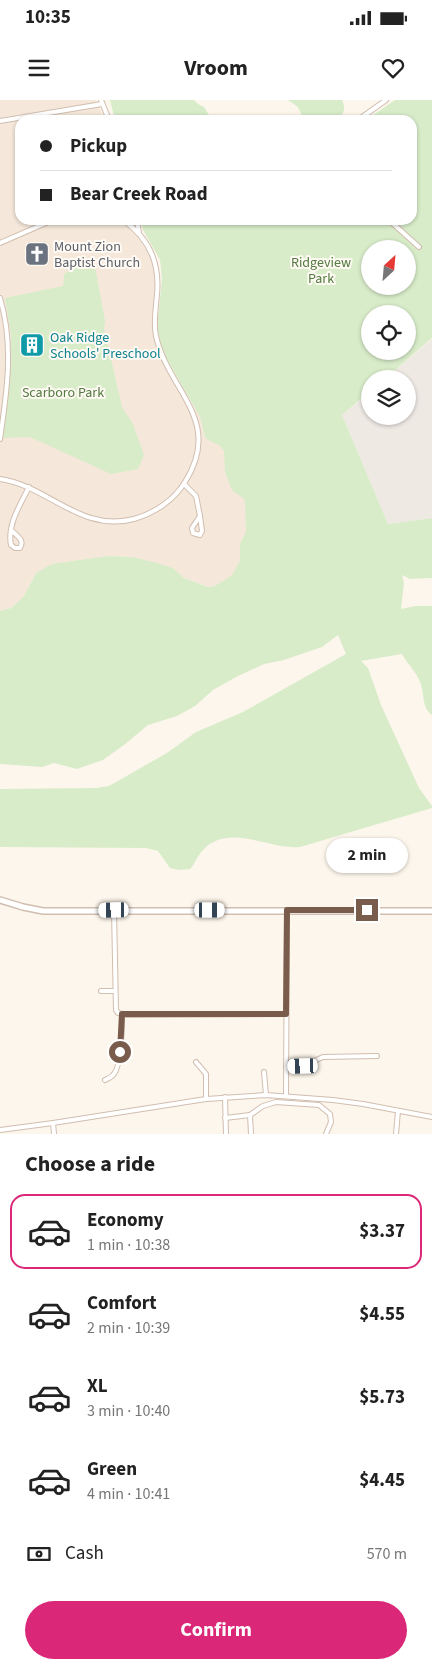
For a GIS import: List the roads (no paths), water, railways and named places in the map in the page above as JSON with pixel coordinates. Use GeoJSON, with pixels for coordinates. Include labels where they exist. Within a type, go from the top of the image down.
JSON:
{"type":"FeatureCollection","features":[{"type":"Feature","properties":{"kind":"street"},"geometry":{"type":"LineString","coordinates":[[365,115],[386,100]]}},
{"type":"Feature","properties":{"kind":"street"},"geometry":{"type":"LineString","coordinates":[[32,115],[102,102],[107,115]]}},
{"type":"Feature","properties":{"kind":"street"},"geometry":{"type":"LineString","coordinates":[[0,121],[15,118]]}},
{"type":"Feature","properties":{"kind":"street"},"geometry":{"type":"LineString","coordinates":[[0,243],[41,225]]}},
{"type":"Feature","properties":{"kind":"street"},"geometry":{"type":"LineString","coordinates":[[0,479],[12,481],[29,488],[80,515],[113,522],[151,513],[174,496],[193,469],[198,454],[199,431],[192,409],[169,371],[160,350],[155,329],[157,268],[151,250],[139,233],[129,225]]}},
{"type":"Feature","properties":{"kind":"street"},"geometry":{"type":"LineString","coordinates":[[138,225],[139,233]]}},
{"type":"Feature","properties":{"kind":"street"},"geometry":{"type":"LineString","coordinates":[[395,225],[419,247]]}},
{"type":"Feature","properties":{"kind":"street"},"geometry":{"type":"LineString","coordinates":[[0,298],[6,318],[9,345],[0,438]]}},
{"type":"Feature","properties":{"kind":"street"},"geometry":{"type":"LineString","coordinates":[[184,484],[196,496],[200,516],[202,531],[200,535],[197,535],[193,533],[192,528],[200,516]]}},
{"type":"Feature","properties":{"kind":"street"},"geometry":{"type":"LineString","coordinates":[[12,531],[15,516],[29,488]]}},
{"type":"Feature","properties":{"kind":"street"},"geometry":{"type":"LineString","coordinates":[[0,900],[36,910],[432,911]]}},
{"type":"Feature","properties":{"kind":"street"},"geometry":{"type":"LineString","coordinates":[[114,910],[116,1010],[122,1014],[286,1014]]}},
{"type":"Feature","properties":{"kind":"street"},"geometry":{"type":"LineString","coordinates":[[286,1096],[287,910]]}},
{"type":"Feature","properties":{"kind":"street"},"geometry":{"type":"LineString","coordinates":[[102,991],[115,991]]}},
{"type":"Feature","properties":{"kind":"street"},"geometry":{"type":"LineString","coordinates":[[105,1080],[116,1072],[121,1047],[122,1014]]}},
{"type":"Feature","properties":{"kind":"street"},"geometry":{"type":"LineString","coordinates":[[286,1066],[303,1066],[323,1057],[377,1056]]}},
{"type":"Feature","properties":{"kind":"street"},"geometry":{"type":"LineString","coordinates":[[196,1062],[206,1074],[206,1099]]}},
{"type":"Feature","properties":{"kind":"street"},"geometry":{"type":"LineString","coordinates":[[264,1072],[266,1095]]}},
{"type":"Feature","properties":{"kind":"street"},"geometry":{"type":"LineString","coordinates":[[0,1130],[206,1099],[266,1095],[334,1100],[432,1117]]}},
{"type":"Feature","properties":{"kind":"street"},"geometry":{"type":"LineString","coordinates":[[225,1097],[226,1134]]}},
{"type":"Feature","properties":{"kind":"street"},"geometry":{"type":"LineString","coordinates":[[226,1118],[250,1116],[263,1106],[276,1102],[318,1105],[330,1114],[331,1122],[327,1132]]}},
{"type":"Feature","properties":{"kind":"street"},"geometry":{"type":"LineString","coordinates":[[396,1134],[398,1111]]}},
{"type":"Feature","properties":{"kind":"street"},"geometry":{"type":"LineString","coordinates":[[250,1116],[251,1134]]}},
{"type":"Feature","properties":{"kind":"street"},"geometry":{"type":"LineString","coordinates":[[53,1123],[54,1134]]}},
{"type":"Feature","properties":{"kind":"place","name":"Mount Zion Baptist Church"},"geometry":{"type":"Point","coordinates":[37,254]}},
{"type":"Feature","properties":{"kind":"place","name":"Oak Ridge Schools' Preschool"},"geometry":{"type":"Point","coordinates":[32,345]}},
{"type":"Feature","properties":{"kind":"park label","name":"Ridgeview Park"},"geometry":{"type":"Point","coordinates":[321,270]}},
{"type":"Feature","properties":{"kind":"park label","name":"Scarboro Park"},"geometry":{"type":"Point","coordinates":[63,392]}}]}
